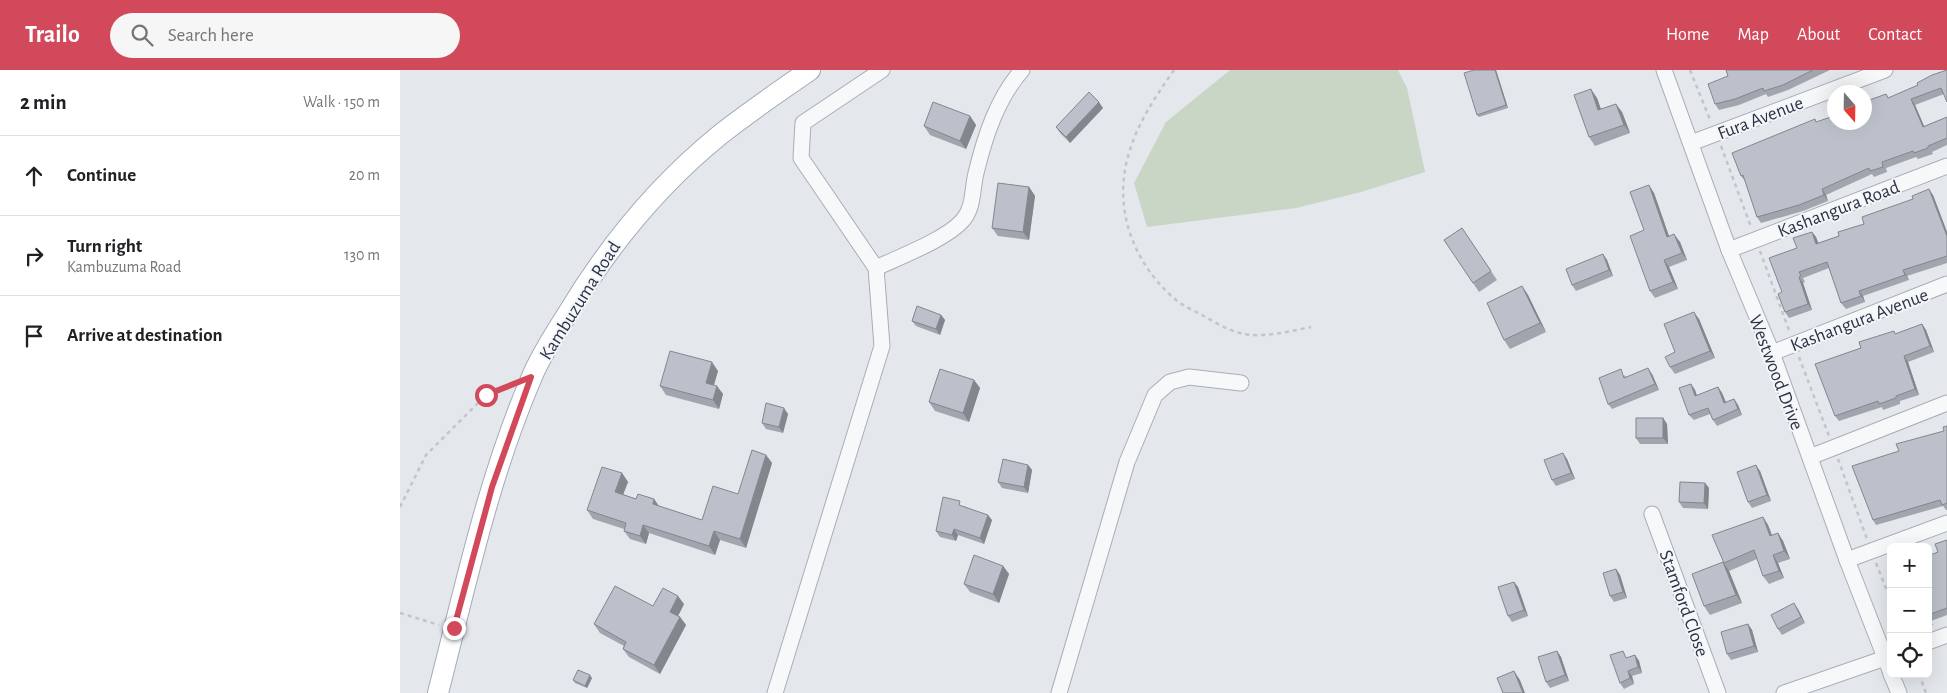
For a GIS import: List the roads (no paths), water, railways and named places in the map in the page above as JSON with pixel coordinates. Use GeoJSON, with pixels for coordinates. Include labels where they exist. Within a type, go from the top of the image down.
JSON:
{"type":"FeatureCollection","features":[{"type":"Feature","properties":{"kind":"main road","name":"Kambuzuma Road"},"geometry":{"type":"LineString","coordinates":[[438,693],[492,487],[531,377],[590,276],[621,233],[647,204],[720,135],[810,70]]}},
{"type":"Feature","properties":{"kind":"street"},"geometry":{"type":"LineString","coordinates":[[776,693],[882,346],[876,268],[801,158],[803,123],[882,70]]}},
{"type":"Feature","properties":{"kind":"street"},"geometry":{"type":"LineString","coordinates":[[876,268],[952,231],[964,220],[972,204],[977,168],[995,112],[1009,85],[1022,70]]}},
{"type":"Feature","properties":{"kind":"street","name":"Westwood Drive"},"geometry":{"type":"LineString","coordinates":[[1664,70],[1729,250],[1772,353],[1847,560],[1887,655]]}},
{"type":"Feature","properties":{"kind":"street","name":"Fura Avenue"},"geometry":{"type":"LineString","coordinates":[[1691,143],[1885,70]]}},
{"type":"Feature","properties":{"kind":"street","name":"Kashangura Road"},"geometry":{"type":"LineString","coordinates":[[1729,250],[1947,166]]}},
{"type":"Feature","properties":{"kind":"street","name":"Kashangura Avenue"},"geometry":{"type":"LineString","coordinates":[[1772,353],[1947,284]]}},
{"type":"Feature","properties":{"kind":"street"},"geometry":{"type":"LineString","coordinates":[[1059,693],[1127,462],[1154,395],[1170,382],[1189,377],[1241,383]]}},
{"type":"Feature","properties":{"kind":"street"},"geometry":{"type":"LineString","coordinates":[[1810,456],[1947,403]]}},
{"type":"Feature","properties":{"kind":"street","name":"Stamford Close"},"geometry":{"type":"LineString","coordinates":[[1652,514],[1718,693]]}},
{"type":"Feature","properties":{"kind":"street"},"geometry":{"type":"LineString","coordinates":[[1847,560],[1947,523]]}},
{"type":"Feature","properties":{"kind":"street"},"geometry":{"type":"LineString","coordinates":[[1932,641],[1947,635]]}},
{"type":"Feature","properties":{"kind":"street"},"geometry":{"type":"LineString","coordinates":[[1784,693],[1887,657]]}},
{"type":"Feature","properties":{"kind":"street","name":"Westwood Drive"},"geometry":{"type":"LineString","coordinates":[[1893,678],[1899,693]]}}]}
